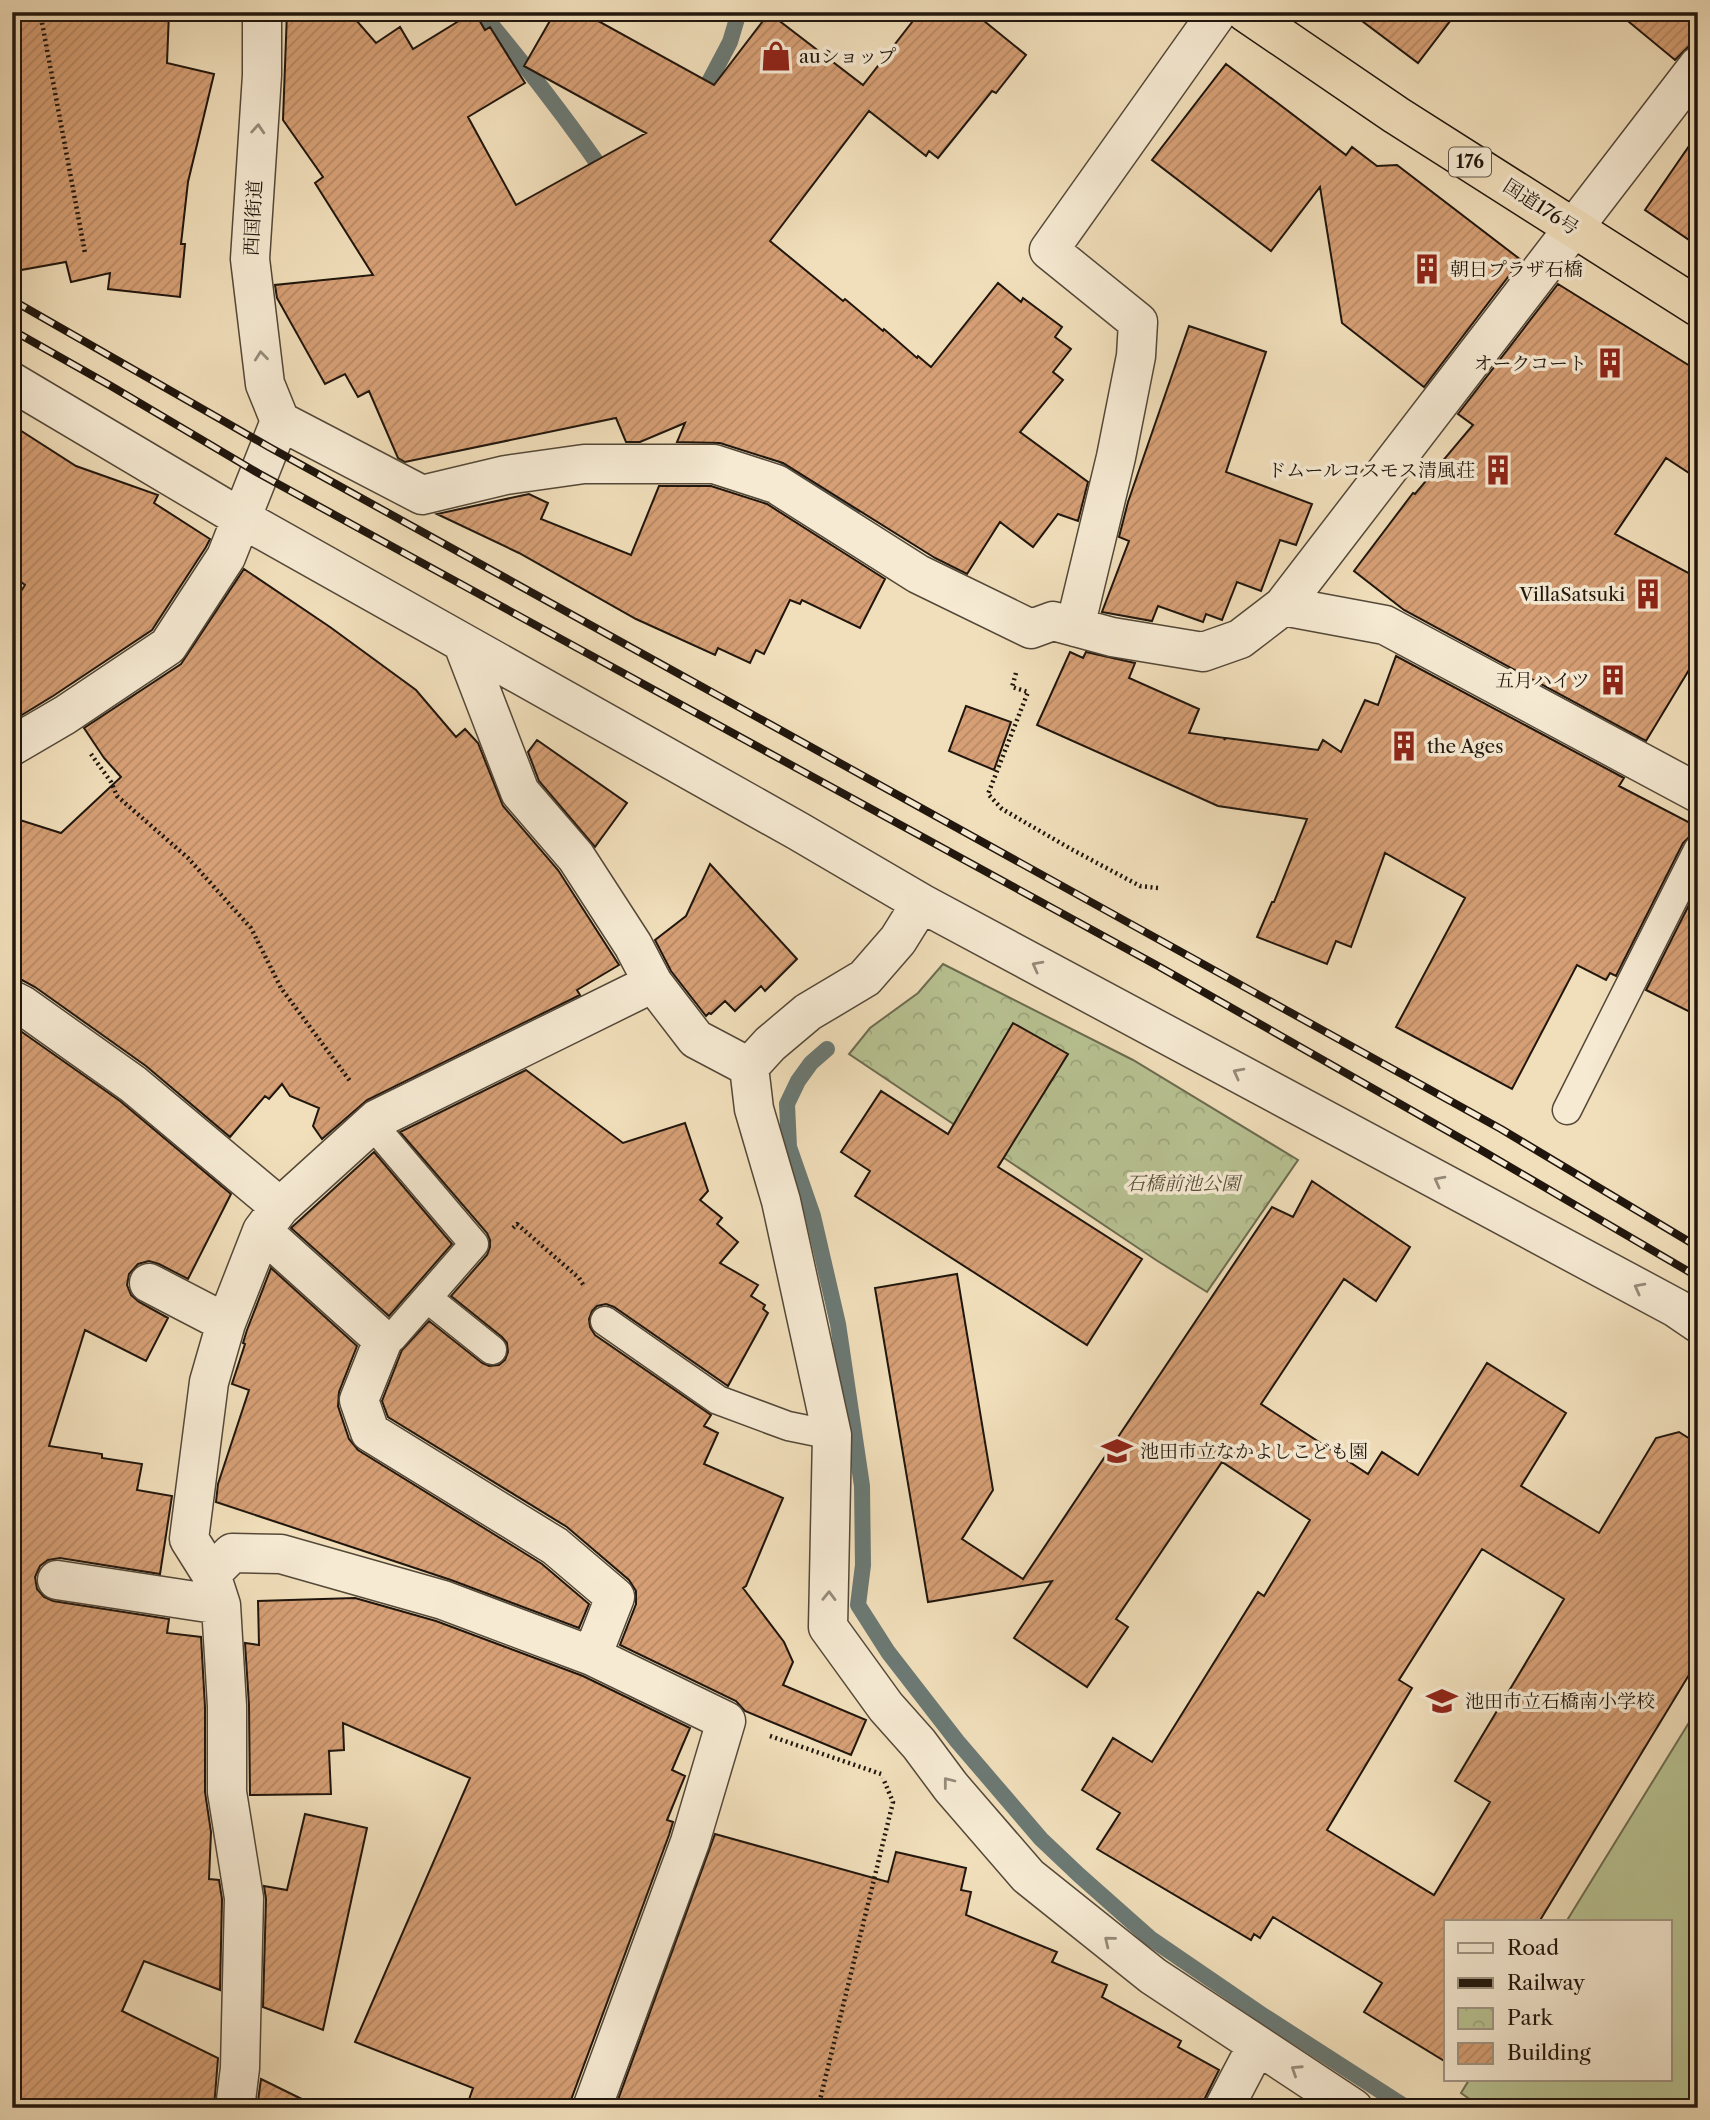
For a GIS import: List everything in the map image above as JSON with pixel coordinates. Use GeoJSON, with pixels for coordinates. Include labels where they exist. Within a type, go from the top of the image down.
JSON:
{"type":"FeatureCollection","features":[{"type":"Feature","properties":{"kind":"highway","name":"国道176号"},"geometry":{"type":"LineString","coordinates":[[1245,12],[1396,115],[1698,307]]}},
{"type":"Feature","properties":{"kind":"street","name":"西国街道"},"geometry":{"type":"LineString","coordinates":[[262,12],[262,75],[250,259],[265,384],[280,421]]}},
{"type":"Feature","properties":{"kind":"street"},"geometry":{"type":"LineString","coordinates":[[1075,627],[1116,457],[1136,356],[1138,322],[1049,250],[1218,12]]}},
{"type":"Feature","properties":{"kind":"street"},"geometry":{"type":"LineString","coordinates":[[12,746],[65,715],[168,646],[226,557],[280,421],[422,495],[506,475],[584,464],[714,464],[776,484],[918,574],[1031,629],[1053,621],[1112,637],[1203,652],[1240,639],[1283,606],[1698,66]]}},
{"type":"Feature","properties":{"kind":"street"},"geometry":{"type":"LineString","coordinates":[[12,382],[241,518],[798,831],[920,903],[1676,1308],[1698,1323]]}},
{"type":"Feature","properties":{"kind":"street"},"geometry":{"type":"LineString","coordinates":[[1283,606],[1385,625],[1692,780]]}},
{"type":"Feature","properties":{"kind":"street"},"geometry":{"type":"LineString","coordinates":[[463,644],[520,792],[576,857],[633,945],[653,983],[696,1039],[749,1067]]}},
{"type":"Feature","properties":{"kind":"street"},"geometry":{"type":"LineString","coordinates":[[920,903],[898,940],[865,978],[808,1012],[770,1044],[749,1067],[754,1110],[781,1201],[832,1435],[828,1627],[886,1707],[1028,1876],[1153,1976],[1353,2108]]}},
{"type":"Feature","properties":{"kind":"street"},"geometry":{"type":"LineString","coordinates":[[234,2108],[240,2068],[244,1898],[227,1792],[227,1706],[216,1589],[189,1539],[209,1382],[226,1322],[271,1219],[374,1121],[653,983]]}},
{"type":"Feature","properties":{"kind":"street"},"geometry":{"type":"LineString","coordinates":[[12,1000],[134,1084],[271,1219],[383,1340],[359,1401],[370,1432],[555,1546],[615,1597],[592,1656]]}},
{"type":"Feature","properties":{"kind":"street"},"geometry":{"type":"LineString","coordinates":[[149,1283],[226,1322]]}},
{"type":"Feature","properties":{"kind":"street"},"geometry":{"type":"LineString","coordinates":[[216,1589],[232,1553],[281,1554],[443,1600],[592,1656],[726,1721],[690,1842],[592,2108]]}},
{"type":"Feature","properties":{"kind":"street"},"geometry":{"type":"LineString","coordinates":[[57,1580],[216,1589]]}},
{"type":"Feature","properties":{"kind":"street"},"geometry":{"type":"LineString","coordinates":[[1224,2108],[1257,2045]]}},
{"type":"Feature","properties":{"kind":"lane"},"geometry":{"type":"LineString","coordinates":[[1567,1110],[1698,850]]}},
{"type":"Feature","properties":{"kind":"lane"},"geometry":{"type":"LineString","coordinates":[[374,1121],[474,1244],[392,1338],[383,1340]]}},
{"type":"Feature","properties":{"kind":"lane"},"geometry":{"type":"LineString","coordinates":[[427,1298],[492,1350]]}},
{"type":"Feature","properties":{"kind":"lane"},"geometry":{"type":"LineString","coordinates":[[605,1321],[718,1399],[788,1426],[832,1435]]}},
{"type":"Feature","properties":{"kind":"path"},"geometry":{"type":"LineString","coordinates":[[40,12],[85,253]]}},
{"type":"Feature","properties":{"kind":"path"},"geometry":{"type":"LineString","coordinates":[[1031,629],[1012,687],[1028,692],[988,794],[1002,809],[1071,849],[1140,886],[1158,888]]}},
{"type":"Feature","properties":{"kind":"path"},"geometry":{"type":"LineString","coordinates":[[65,715],[111,782],[117,796],[188,858],[251,928],[281,988],[374,1121]]}},
{"type":"Feature","properties":{"kind":"path"},"geometry":{"type":"LineString","coordinates":[[474,1244],[491,1247],[517,1224],[579,1278],[605,1321]]}},
{"type":"Feature","properties":{"kind":"path"},"geometry":{"type":"LineString","coordinates":[[726,1721],[882,1774]]}},
{"type":"Feature","properties":{"kind":"path"},"geometry":{"type":"LineString","coordinates":[[882,1774],[919,1744]]}},
{"type":"Feature","properties":{"kind":"path"},"geometry":{"type":"LineString","coordinates":[[818,2108],[892,1802],[882,1774]]}},
{"type":"Feature","properties":{"kind":"green space","name":"石橋前池公園"},"geometry":{"type":"Polygon","coordinates":[[[943,964],[1133,1060],[1298,1160],[1207,1292],[849,1054],[870,1028],[918,993],[943,964]]]}},
{"type":"Feature","properties":{"kind":"green space"},"geometry":{"type":"Polygon","coordinates":[[[1698,1708],[1698,2108],[1482,2108],[1461,2093],[1468,2082],[1672,2082],[1672,1920],[1567,1920],[1698,1708]]]}},
{"type":"Feature","properties":{"kind":"building"},"geometry":{"type":"Polygon","coordinates":[[[12,12],[169,12],[167,63],[214,74],[188,182],[181,244],[185,244],[180,297],[108,289],[110,273],[71,282],[66,262],[21,270],[17,246],[12,247],[12,12]]]}},
{"type":"Feature","properties":{"kind":"building"},"geometry":{"type":"Polygon","coordinates":[[[287,12],[349,12],[376,43],[400,27],[413,49],[467,16],[471,21],[478,18],[485,30],[490,27],[525,83],[468,117],[516,205],[646,133],[524,66],[555,12],[582,12],[714,85],[769,13],[863,85],[920,12],[973,12],[1026,55],[996,93],[992,91],[938,158],[929,151],[926,156],[869,111],[770,241],[843,301],[845,299],[931,367],[998,283],[1021,302],[1023,298],[1062,327],[1055,337],[1071,349],[1053,372],[1063,380],[1020,432],[1088,482],[1078,521],[1058,514],[1033,547],[1000,522],[967,574],[935,558],[783,463],[720,443],[677,442],[685,423],[640,442],[626,442],[616,418],[405,462],[398,458],[369,391],[358,397],[345,374],[325,384],[277,298],[275,285],[373,275],[315,183],[323,177],[283,120],[287,12]]]}},
{"type":"Feature","properties":{"kind":"building"},"geometry":{"type":"Polygon","coordinates":[[[1350,12],[1457,12],[1418,63],[1350,12]]]}},
{"type":"Feature","properties":{"kind":"building"},"geometry":{"type":"Polygon","coordinates":[[[1617,12],[1698,12],[1698,45],[1689,46],[1675,60],[1617,12]]]}},
{"type":"Feature","properties":{"kind":"building"},"geometry":{"type":"Polygon","coordinates":[[[1226,64],[1346,155],[1352,147],[1377,166],[1397,165],[1521,260],[1424,387],[1342,323],[1320,187],[1271,251],[1152,160],[1226,64]]]}},
{"type":"Feature","properties":{"kind":"building"},"geometry":{"type":"Polygon","coordinates":[[[1698,133],[1698,246],[1645,210],[1698,133]]]}},
{"type":"Feature","properties":{"kind":"building"},"geometry":{"type":"Polygon","coordinates":[[[1558,284],[1698,371],[1698,479],[1666,458],[1615,534],[1698,578],[1698,655],[1646,741],[1404,610],[1354,571],[1413,493],[1415,494],[1473,425],[1458,414],[1558,284]]]}},
{"type":"Feature","properties":{"kind":"building"},"geometry":{"type":"Polygon","coordinates":[[[1189,326],[1266,352],[1226,472],[1312,504],[1296,545],[1280,540],[1261,591],[1237,582],[1222,620],[1206,614],[1203,622],[1158,606],[1152,621],[1102,612],[1129,541],[1119,537],[1128,502],[1189,326]]]}},
{"type":"Feature","properties":{"kind":"building"},"geometry":{"type":"Polygon","coordinates":[[[12,425],[76,466],[158,495],[154,503],[210,539],[152,630],[12,721],[12,605],[25,585],[12,575],[12,425]]]}},
{"type":"Feature","properties":{"kind":"building"},"geometry":{"type":"Polygon","coordinates":[[[659,486],[711,486],[767,504],[885,579],[860,628],[802,600],[800,604],[790,600],[764,654],[756,650],[750,663],[718,648],[715,655],[636,619],[519,553],[437,514],[529,494],[548,503],[541,519],[631,555],[659,486]]]}},
{"type":"Feature","properties":{"kind":"building"},"geometry":{"type":"Polygon","coordinates":[[[244,569],[416,690],[456,737],[465,729],[478,743],[503,806],[558,870],[619,965],[577,990],[580,995],[367,1100],[322,1139],[313,1126],[319,1108],[290,1096],[282,1084],[269,1099],[265,1096],[230,1137],[146,1066],[35,987],[12,978],[12,843],[16,839],[20,820],[61,833],[121,777],[104,758],[84,728],[181,664],[244,569]]]}},
{"type":"Feature","properties":{"kind":"building"},"geometry":{"type":"Polygon","coordinates":[[[1070,652],[1083,658],[1086,652],[1135,663],[1129,678],[1199,709],[1189,733],[1225,738],[1224,740],[1226,738],[1318,750],[1323,740],[1341,752],[1365,700],[1378,705],[1396,656],[1624,778],[1619,786],[1698,827],[1698,833],[1683,843],[1616,976],[1610,973],[1606,980],[1577,965],[1512,1089],[1396,1027],[1465,898],[1385,853],[1351,947],[1336,941],[1327,964],[1257,937],[1307,819],[1218,806],[1037,725],[1070,652]]]}},
{"type":"Feature","properties":{"kind":"building"},"geometry":{"type":"Polygon","coordinates":[[[966,706],[1011,722],[994,770],[949,751],[966,706]]]}},
{"type":"Feature","properties":{"kind":"building"},"geometry":{"type":"Polygon","coordinates":[[[537,740],[627,803],[595,847],[539,781],[528,752],[537,740]]]}},
{"type":"Feature","properties":{"kind":"building"},"geometry":{"type":"Polygon","coordinates":[[[710,864],[797,959],[765,991],[761,986],[735,1011],[725,1001],[706,1016],[671,971],[655,940],[686,916],[710,864]]]}},
{"type":"Feature","properties":{"kind":"building"},"geometry":{"type":"Polygon","coordinates":[[[1698,887],[1698,1016],[1646,990],[1698,887]]]}},
{"type":"Feature","properties":{"kind":"building"},"geometry":{"type":"Polygon","coordinates":[[[1013,1023],[1068,1054],[998,1167],[1142,1259],[1087,1345],[855,1196],[870,1171],[841,1152],[881,1091],[948,1134],[1013,1023]]]}},
{"type":"Feature","properties":{"kind":"building"},"geometry":{"type":"Polygon","coordinates":[[[12,1025],[120,1101],[231,1194],[188,1279],[149,1261],[138,1264],[129,1274],[127,1285],[131,1295],[168,1318],[146,1361],[85,1330],[49,1446],[102,1454],[102,1458],[142,1464],[137,1490],[172,1496],[160,1574],[60,1558],[48,1560],[40,1566],[35,1577],[37,1589],[44,1597],[53,1601],[169,1619],[167,1633],[201,1637],[205,1707],[205,1792],[211,1832],[209,1879],[219,1880],[222,1899],[220,1990],[144,1961],[122,2011],[218,2058],[214,2108],[112,2102],[111,2106],[49,2102],[48,2108],[38,2108],[12,2101],[12,1025]]]}},
{"type":"Feature","properties":{"kind":"building"},"geometry":{"type":"Polygon","coordinates":[[[526,1070],[623,1143],[685,1123],[708,1191],[700,1200],[722,1218],[717,1224],[738,1242],[720,1263],[758,1285],[751,1296],[765,1305],[763,1309],[768,1313],[728,1386],[614,1307],[606,1304],[597,1306],[589,1319],[590,1327],[595,1335],[711,1415],[704,1426],[718,1433],[704,1464],[783,1498],[743,1588],[784,1642],[793,1662],[783,1685],[866,1720],[851,1755],[745,1711],[736,1701],[620,1645],[636,1604],[636,1591],[629,1580],[567,1527],[388,1417],[382,1401],[402,1350],[429,1321],[489,1366],[499,1365],[508,1352],[507,1343],[502,1337],[451,1296],[487,1255],[490,1240],[487,1233],[400,1132],[526,1070]]]}},
{"type":"Feature","properties":{"kind":"building"},"geometry":{"type":"Polygon","coordinates":[[[374,1152],[452,1244],[389,1316],[291,1228],[374,1152]]]}},
{"type":"Feature","properties":{"kind":"building","name":"池田市立石橋南小学校"},"geometry":{"type":"Polygon","coordinates":[[[1312,1181],[1410,1247],[1376,1301],[1344,1279],[1261,1404],[1368,1474],[1382,1452],[1418,1475],[1487,1363],[1566,1413],[1521,1486],[1599,1533],[1656,1438],[1679,1432],[1698,1444],[1698,1660],[1540,1920],[1444,1920],[1444,2061],[1364,2012],[1382,1983],[1273,1917],[1260,1938],[1254,1934],[1251,1940],[1097,1849],[1120,1813],[1082,1790],[1113,1738],[1152,1762],[1258,1592],[1264,1596],[1310,1520],[1222,1462],[1116,1619],[1128,1627],[1087,1687],[1014,1638],[1052,1581],[928,1602],[875,1288],[957,1274],[993,1490],[962,1539],[1023,1579],[1272,1207],[1293,1217],[1312,1181]],[[1482,1549],[1399,1680],[1412,1688],[1327,1830],[1434,1895],[1490,1802],[1455,1781],[1564,1599],[1482,1549]]]}},
{"type":"Feature","properties":{"kind":"building"},"geometry":{"type":"Polygon","coordinates":[[[271,1268],[357,1346],[339,1392],[338,1406],[349,1439],[358,1450],[542,1564],[589,1604],[579,1628],[451,1580],[216,1502],[218,1484],[249,1390],[232,1384],[247,1330],[271,1268]]]}},
{"type":"Feature","properties":{"kind":"building"},"geometry":{"type":"Polygon","coordinates":[[[355,1598],[436,1621],[583,1676],[690,1728],[672,1770],[685,1776],[667,1820],[673,1822],[669,1835],[571,2100],[571,2108],[466,2108],[473,2088],[355,2042],[470,1778],[343,1723],[344,1750],[329,1751],[331,1794],[250,1795],[245,1643],[259,1645],[258,1601],[355,1598]]]}},
{"type":"Feature","properties":{"kind":"building"},"geometry":{"type":"Polygon","coordinates":[[[305,1814],[367,1828],[323,2030],[263,2007],[266,1899],[264,1886],[287,1890],[305,1814]]]}},
{"type":"Feature","properties":{"kind":"building"},"geometry":{"type":"Polygon","coordinates":[[[715,1834],[888,1882],[896,1852],[966,1868],[961,1890],[971,1892],[966,1915],[1057,1952],[1052,1962],[1107,1985],[1102,1997],[1181,2041],[1178,2047],[1219,2070],[1202,2108],[615,2108],[715,1834]]]}},
{"type":"Feature","properties":{"kind":"building"},"geometry":{"type":"Polygon","coordinates":[[[261,2079],[320,2108],[257,2108],[261,2079]]]}},
{"type":"Feature","properties":{"kind":"waterway"},"geometry":{"type":"LineString","coordinates":[[481,12],[546,93],[607,177]]}},
{"type":"Feature","properties":{"kind":"waterway"},"geometry":{"type":"LineString","coordinates":[[700,99],[730,42],[739,12]]}},
{"type":"Feature","properties":{"kind":"waterway"},"geometry":{"type":"LineString","coordinates":[[785,457],[800,474],[852,511]]}},
{"type":"Feature","properties":{"kind":"waterway"},"geometry":{"type":"LineString","coordinates":[[827,1049],[811,1063],[798,1081],[787,1104],[789,1147],[813,1216],[838,1324],[862,1486],[863,1565],[858,1605],[888,1652],[957,1741],[1041,1839],[1079,1875],[1150,1938],[1264,2016],[1407,2108]]}},
{"type":"Feature","properties":{"kind":"railway"},"geometry":{"type":"LineString","coordinates":[[12,300],[269,447],[1501,1129],[1698,1247]]}},
{"type":"Feature","properties":{"kind":"railway"},"geometry":{"type":"LineString","coordinates":[[12,330],[258,473],[1158,966],[1698,1277]]}},
{"type":"Feature","properties":{"kind":"place","name":"auショップ"},"geometry":{"type":"Point","coordinates":[776,56]}},
{"type":"Feature","properties":{"kind":"place","name":"朝日プラザ石橋"},"geometry":{"type":"Point","coordinates":[1427,269]}},
{"type":"Feature","properties":{"kind":"place","name":"オークコート"},"geometry":{"type":"Point","coordinates":[1610,363]}},
{"type":"Feature","properties":{"kind":"place","name":"ドムールコスモス清風荘"},"geometry":{"type":"Point","coordinates":[1498,470]}},
{"type":"Feature","properties":{"kind":"place","name":"VillaSatsuki"},"geometry":{"type":"Point","coordinates":[1648,594]}},
{"type":"Feature","properties":{"kind":"place","name":"五月ハイツ"},"geometry":{"type":"Point","coordinates":[1613,680]}},
{"type":"Feature","properties":{"kind":"place","name":"the Ages"},"geometry":{"type":"Point","coordinates":[1404,746]}},
{"type":"Feature","properties":{"kind":"place","name":"池田市立なかよしこども園"},"geometry":{"type":"Point","coordinates":[1117,1451]}},
{"type":"Feature","properties":{"kind":"place","name":"池田市立石橋南小学校"},"geometry":{"type":"Point","coordinates":[1442,1701]}}]}
